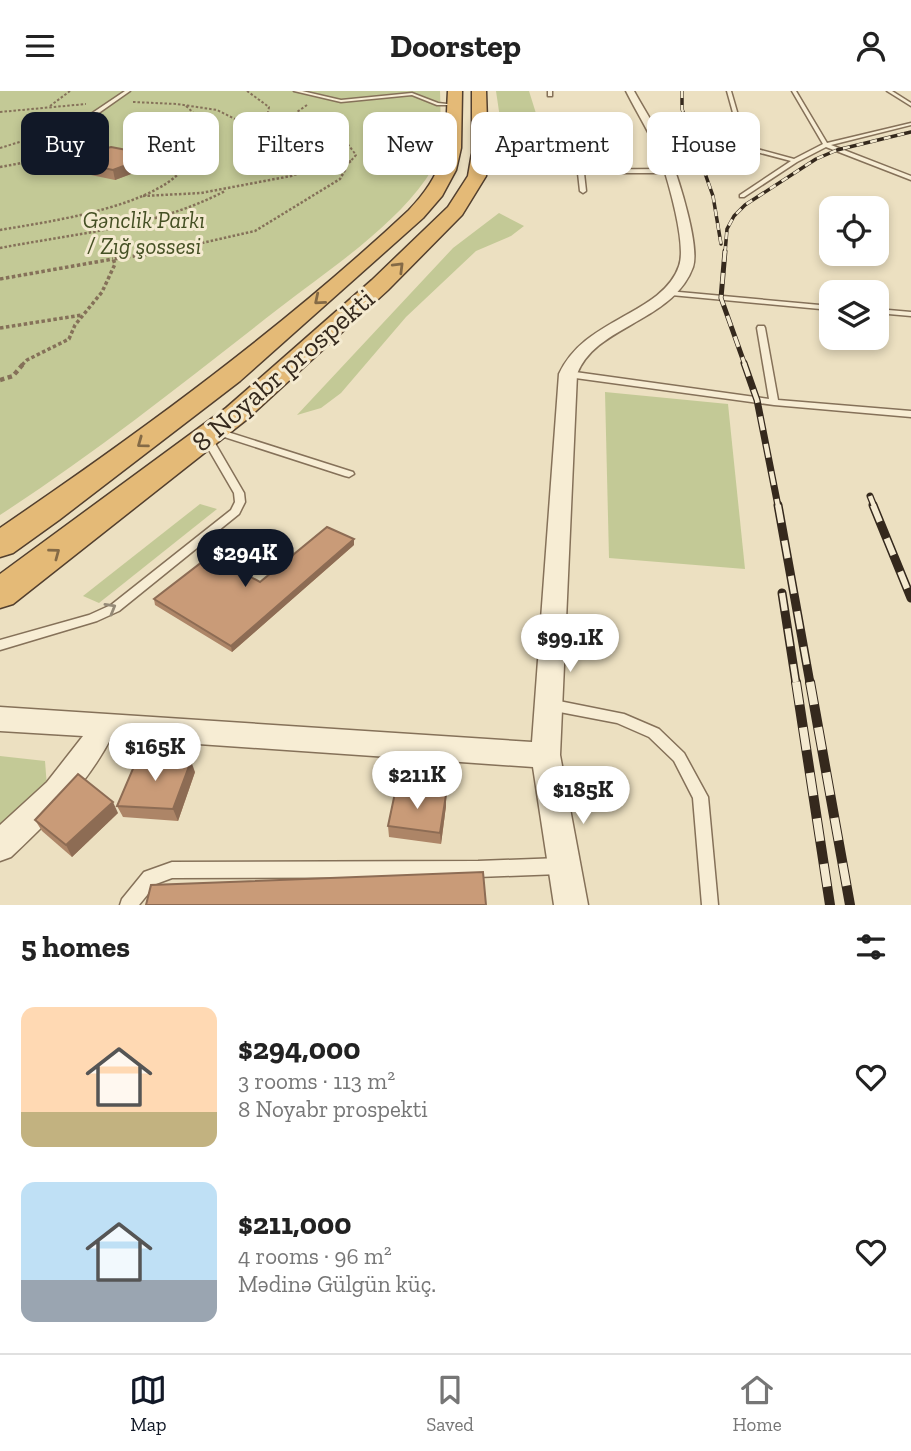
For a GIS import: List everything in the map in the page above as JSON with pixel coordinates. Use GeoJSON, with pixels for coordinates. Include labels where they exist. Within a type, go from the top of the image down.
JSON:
{"type":"FeatureCollection","features":[{"type":"Feature","properties":{"kind":"highway","name":"8 Noyabr prospekti"},"geometry":{"type":"LineString","coordinates":[[0,594],[211,435],[380,285],[465,199],[477,176],[479,163],[479,91]]}},
{"type":"Feature","properties":{"kind":"highway","name":"8 Noyabr prospekti"},"geometry":{"type":"LineString","coordinates":[[0,545],[197,402],[346,278],[424,206],[443,181],[451,163],[455,98]]}},
{"type":"Feature","properties":{"kind":"street"},"geometry":{"type":"LineString","coordinates":[[630,91],[647,125]]}},
{"type":"Feature","properties":{"kind":"street"},"geometry":{"type":"LineString","coordinates":[[571,905],[546,755],[568,374],[578,355],[671,293],[682,281],[690,258],[689,244],[670,175]]}},
{"type":"Feature","properties":{"kind":"street"},"geometry":{"type":"LineString","coordinates":[[0,719],[102,728],[546,755]]}},
{"type":"Feature","properties":{"kind":"street"},"geometry":{"type":"LineString","coordinates":[[0,846],[66,785],[86,759],[102,728]]}},
{"type":"Feature","properties":{"kind":"lane"},"geometry":{"type":"LineString","coordinates":[[97,112],[128,91]]}},
{"type":"Feature","properties":{"kind":"lane"},"geometry":{"type":"LineString","coordinates":[[296,91],[341,101],[412,94],[433,103],[455,98]]}},
{"type":"Feature","properties":{"kind":"lane"},"geometry":{"type":"LineString","coordinates":[[729,91],[744,144],[755,150],[795,160]]}},
{"type":"Feature","properties":{"kind":"lane"},"geometry":{"type":"LineString","coordinates":[[794,91],[826,145],[911,178]]}},
{"type":"Feature","properties":{"kind":"lane"},"geometry":{"type":"LineString","coordinates":[[889,91],[911,105]]}},
{"type":"Feature","properties":{"kind":"lane"},"geometry":{"type":"LineString","coordinates":[[741,196],[795,160],[826,145],[911,124]]}},
{"type":"Feature","properties":{"kind":"lane"},"geometry":{"type":"LineString","coordinates":[[49,153],[73,162],[51,168],[30,159],[49,153]]}},
{"type":"Feature","properties":{"kind":"lane"},"geometry":{"type":"LineString","coordinates":[[581,175],[583,191]]}},
{"type":"Feature","properties":{"kind":"lane"},"geometry":{"type":"LineString","coordinates":[[671,293],[819,307]]}},
{"type":"Feature","properties":{"kind":"lane"},"geometry":{"type":"LineString","coordinates":[[889,312],[911,314]]}},
{"type":"Feature","properties":{"kind":"lane"},"geometry":{"type":"LineString","coordinates":[[761,328],[774,402]]}},
{"type":"Feature","properties":{"kind":"lane"},"geometry":{"type":"LineString","coordinates":[[568,374],[774,402],[911,414]]}},
{"type":"Feature","properties":{"kind":"lane"},"geometry":{"type":"LineString","coordinates":[[211,435],[349,474]]}},
{"type":"Feature","properties":{"kind":"lane"},"geometry":{"type":"LineString","coordinates":[[0,645],[93,618],[115,608],[235,512],[240,502],[239,493],[211,435]]}},
{"type":"Feature","properties":{"kind":"lane"},"geometry":{"type":"LineString","coordinates":[[547,704],[619,718],[654,733],[679,757],[700,797],[710,905]]}},
{"type":"Feature","properties":{"kind":"lane"},"geometry":{"type":"LineString","coordinates":[[128,905],[150,878],[172,870],[478,869],[563,866]]}},
{"type":"Feature","properties":{"kind":"path"},"geometry":{"type":"LineString","coordinates":[[50,106],[70,91]]}},
{"type":"Feature","properties":{"kind":"path"},"geometry":{"type":"LineString","coordinates":[[247,91],[270,107],[269,112]]}},
{"type":"Feature","properties":{"kind":"path"},"geometry":{"type":"LineString","coordinates":[[0,112],[112,102],[185,105],[217,110],[233,117]]}},
{"type":"Feature","properties":{"kind":"path"},"geometry":{"type":"LineString","coordinates":[[297,112],[312,103]]}},
{"type":"Feature","properties":{"kind":"path"},"geometry":{"type":"LineString","coordinates":[[143,197],[172,180],[191,161],[192,152],[187,149],[201,139],[204,131],[201,120],[185,105]]}},
{"type":"Feature","properties":{"kind":"path"},"geometry":{"type":"LineString","coordinates":[[0,148],[21,143]]}},
{"type":"Feature","properties":{"kind":"path"},"geometry":{"type":"LineString","coordinates":[[349,145],[355,151],[355,159],[349,163]]}},
{"type":"Feature","properties":{"kind":"path"},"geometry":{"type":"LineString","coordinates":[[0,230],[99,211],[143,197],[220,190],[293,175]]}},
{"type":"Feature","properties":{"kind":"path"},"geometry":{"type":"LineString","coordinates":[[0,249],[153,222],[196,208],[232,188],[300,175]]}},
{"type":"Feature","properties":{"kind":"path"},"geometry":{"type":"LineString","coordinates":[[0,279],[178,250],[255,231],[340,179],[342,175]]}},
{"type":"Feature","properties":{"kind":"path"},"geometry":{"type":"LineString","coordinates":[[0,380],[13,376],[27,360],[69,339],[74,324],[112,275],[115,264],[113,259]]}},
{"type":"Feature","properties":{"kind":"path"},"geometry":{"type":"LineString","coordinates":[[0,328],[84,314]]}},
{"type":"Feature","properties":{"kind":"green space","name":"Gənclik Parkı / Zığ şossesi"},"geometry":{"type":"Polygon","coordinates":[[[0,91],[440,91],[440,112],[363,112],[363,175],[428,175],[395,215],[337,265],[141,415],[0,515],[0,91]]]}},
{"type":"Feature","properties":{"kind":"green space"},"geometry":{"type":"Polygon","coordinates":[[[496,91],[529,91],[536,112],[499,112],[496,91]]]}},
{"type":"Feature","properties":{"kind":"green space"},"geometry":{"type":"Polygon","coordinates":[[[499,213],[524,226],[511,236],[476,251],[406,317],[341,393],[321,408],[297,415],[453,248],[499,213]]]}},
{"type":"Feature","properties":{"kind":"green space"},"geometry":{"type":"Polygon","coordinates":[[[605,392],[728,404],[745,569],[609,558],[605,392]]]}},
{"type":"Feature","properties":{"kind":"green space"},"geometry":{"type":"Polygon","coordinates":[[[200,504],[217,509],[99,603],[83,596],[200,504]]]}},
{"type":"Feature","properties":{"kind":"green space"},"geometry":{"type":"Polygon","coordinates":[[[0,756],[45,761],[47,787],[0,826],[0,756]]]}},
{"type":"Feature","properties":{"kind":"building"},"geometry":{"type":"Polygon","coordinates":[[[109,148],[123,149],[123,166],[109,169],[109,148]]]}},
{"type":"Feature","properties":{"kind":"building"},"geometry":{"type":"Polygon","coordinates":[[[327,527],[354,539],[231,646],[154,599],[211,555],[260,582],[327,527]]]}},
{"type":"Feature","properties":{"kind":"building"},"geometry":{"type":"Polygon","coordinates":[[[138,757],[191,761],[173,809],[117,806],[138,757]]]}},
{"type":"Feature","properties":{"kind":"building"},"geometry":{"type":"Polygon","coordinates":[[[78,774],[113,802],[66,845],[35,820],[78,774]]]}},
{"type":"Feature","properties":{"kind":"building"},"geometry":{"type":"Polygon","coordinates":[[[396,788],[446,795],[440,833],[388,826],[396,788]]]}},
{"type":"Feature","properties":{"kind":"building"},"geometry":{"type":"Polygon","coordinates":[[[483,872],[486,905],[146,905],[151,885],[483,872]]]}},
{"type":"Feature","properties":{"kind":"railway"},"geometry":{"type":"LineString","coordinates":[[682,91],[683,112]]}},
{"type":"Feature","properties":{"kind":"railway"},"geometry":{"type":"LineString","coordinates":[[725,253],[727,229],[734,216],[745,205],[816,159],[837,150],[911,132]]}},
{"type":"Feature","properties":{"kind":"railway"},"geometry":{"type":"LineString","coordinates":[[706,175],[713,196],[721,244]]}},
{"type":"Feature","properties":{"kind":"railway"},"geometry":{"type":"LineString","coordinates":[[725,251],[721,298],[745,365]]}},
{"type":"Feature","properties":{"kind":"railway"},"geometry":{"type":"LineString","coordinates":[[744,363],[757,400],[778,506]]}},
{"type":"Feature","properties":{"kind":"railway"},"geometry":{"type":"LineString","coordinates":[[870,496],[874,506]]}},
{"type":"Feature","properties":{"kind":"railway"},"geometry":{"type":"LineString","coordinates":[[778,505],[810,683]]}},
{"type":"Feature","properties":{"kind":"railway"},"geometry":{"type":"LineString","coordinates":[[873,505],[911,598]]}},
{"type":"Feature","properties":{"kind":"railway"},"geometry":{"type":"LineString","coordinates":[[782,593],[796,683]]}},
{"type":"Feature","properties":{"kind":"railway"},"geometry":{"type":"LineString","coordinates":[[796,682],[830,905]]}},
{"type":"Feature","properties":{"kind":"railway"},"geometry":{"type":"LineString","coordinates":[[810,682],[850,905]]}}]}
